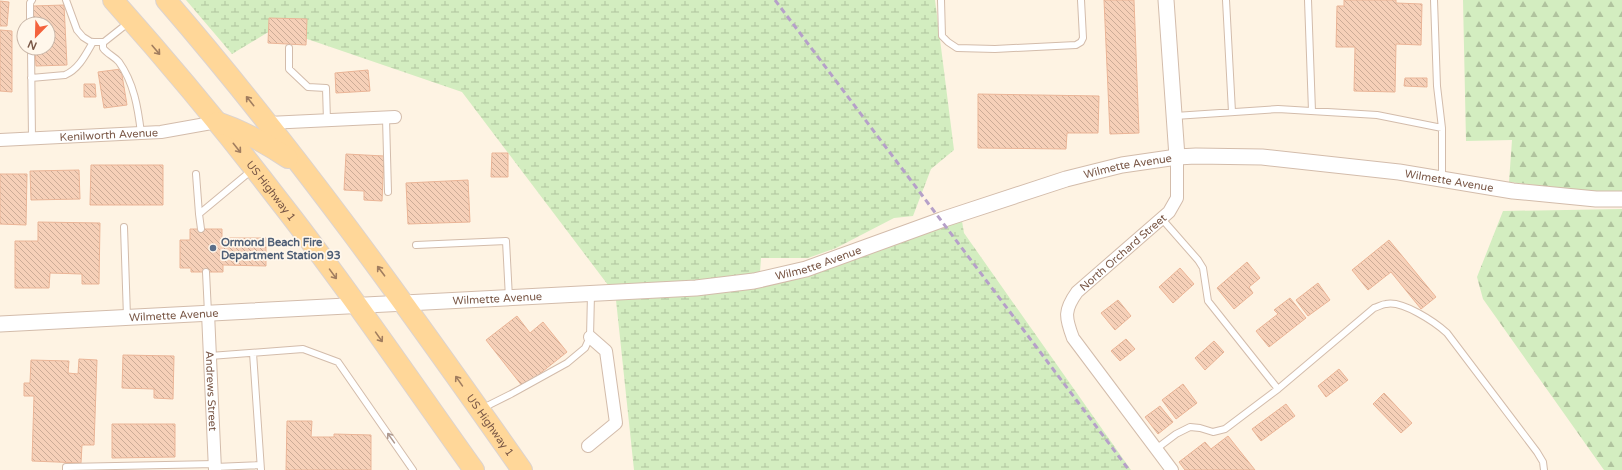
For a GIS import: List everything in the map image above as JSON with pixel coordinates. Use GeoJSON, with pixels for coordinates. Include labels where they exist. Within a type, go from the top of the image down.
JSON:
{"type":"FeatureCollection","features":[{"type":"Feature","properties":{"kind":"main road","name":"US Highway 1"},"geometry":{"type":"LineString","coordinates":[[113,0],[217,122],[254,169],[357,305],[474,470]]}},
{"type":"Feature","properties":{"kind":"main road","name":"US Highway 1"},"geometry":{"type":"LineString","coordinates":[[166,0],[268,123],[302,167],[404,302],[522,470]]}},
{"type":"Feature","properties":{"kind":"main road"},"geometry":{"type":"LineString","coordinates":[[186,86],[227,111],[245,119],[268,123]]}},
{"type":"Feature","properties":{"kind":"main road"},"geometry":{"type":"LineString","coordinates":[[217,122],[240,130],[262,141],[302,167]]}},
{"type":"Feature","properties":{"kind":"street","name":"North Orchard Street"},"geometry":{"type":"LineString","coordinates":[[1166,0],[1175,116],[1177,198],[1169,212],[1162,219],[1077,292],[1068,309],[1066,319],[1073,338],[1172,470]]}},
{"type":"Feature","properties":{"kind":"street"},"geometry":{"type":"LineString","coordinates":[[268,123],[390,118]]}},
{"type":"Feature","properties":{"kind":"street","name":"Kenilworth Avenue"},"geometry":{"type":"LineString","coordinates":[[0,140],[161,132],[217,122]]}},
{"type":"Feature","properties":{"kind":"street","name":"Wilmette Avenue"},"geometry":{"type":"LineString","coordinates":[[0,324],[404,302],[591,294],[696,288],[754,281],[806,269],[941,220],[1066,179],[1122,165],[1177,157],[1262,157],[1399,172],[1514,191],[1596,199],[1622,199]]}},
{"type":"Feature","properties":{"kind":"street","name":"Andrews Street"},"geometry":{"type":"LineString","coordinates":[[208,313],[215,467]]}},
{"type":"Feature","properties":{"kind":"street"},"geometry":{"type":"LineString","coordinates":[[588,446],[616,423],[606,351],[590,337]]}},
{"type":"Feature","properties":{"kind":"lane"},"geometry":{"type":"LineString","coordinates":[[30,16],[30,3],[32,0]]}},
{"type":"Feature","properties":{"kind":"lane"},"geometry":{"type":"LineString","coordinates":[[66,0],[77,30],[87,40],[93,42],[103,42],[131,20]]}},
{"type":"Feature","properties":{"kind":"lane"},"geometry":{"type":"LineString","coordinates":[[941,0],[942,36],[948,42],[957,48],[995,49],[1076,45],[1081,42],[1083,38],[1081,0]]}},
{"type":"Feature","properties":{"kind":"lane"},"geometry":{"type":"LineString","coordinates":[[1226,0],[1232,112]]}},
{"type":"Feature","properties":{"kind":"lane"},"geometry":{"type":"LineString","coordinates":[[1308,0],[1312,111]]}},
{"type":"Feature","properties":{"kind":"lane"},"geometry":{"type":"LineString","coordinates":[[1434,0],[1437,86],[1442,128],[1442,179]]}},
{"type":"Feature","properties":{"kind":"lane"},"geometry":{"type":"LineString","coordinates":[[31,78],[65,75],[69,73],[77,66],[93,42]]}},
{"type":"Feature","properties":{"kind":"lane"},"geometry":{"type":"LineString","coordinates":[[103,42],[103,48],[118,62],[133,90],[138,107],[141,133]]}},
{"type":"Feature","properties":{"kind":"lane"},"geometry":{"type":"LineString","coordinates":[[288,48],[290,69],[308,87],[326,88],[327,121]]}},
{"type":"Feature","properties":{"kind":"lane"},"geometry":{"type":"LineString","coordinates":[[31,56],[32,139]]}},
{"type":"Feature","properties":{"kind":"lane"},"geometry":{"type":"LineString","coordinates":[[1175,116],[1278,110],[1312,111],[1377,115],[1442,128]]}},
{"type":"Feature","properties":{"kind":"lane"},"geometry":{"type":"LineString","coordinates":[[388,192],[390,118]]}},
{"type":"Feature","properties":{"kind":"lane"},"geometry":{"type":"LineString","coordinates":[[199,214],[254,169]]}},
{"type":"Feature","properties":{"kind":"lane"},"geometry":{"type":"LineString","coordinates":[[196,174],[201,229]]}},
{"type":"Feature","properties":{"kind":"lane"},"geometry":{"type":"LineString","coordinates":[[1162,219],[1198,260],[1202,268],[1208,301],[1278,389]]}},
{"type":"Feature","properties":{"kind":"lane"},"geometry":{"type":"LineString","coordinates":[[124,227],[127,317]]}},
{"type":"Feature","properties":{"kind":"lane"},"geometry":{"type":"LineString","coordinates":[[416,245],[506,241],[509,298]]}},
{"type":"Feature","properties":{"kind":"lane"},"geometry":{"type":"LineString","coordinates":[[206,272],[208,313]]}},
{"type":"Feature","properties":{"kind":"lane"},"geometry":{"type":"LineString","coordinates":[[480,410],[566,363],[585,348],[590,337],[591,294]]}},
{"type":"Feature","properties":{"kind":"lane"},"geometry":{"type":"LineString","coordinates":[[1156,449],[1176,434],[1190,427],[1213,432],[1225,429],[1278,389],[1374,308],[1387,303],[1403,306],[1434,322],[1447,333],[1537,452],[1543,462],[1544,470]]}},
{"type":"Feature","properties":{"kind":"lane"},"geometry":{"type":"LineString","coordinates":[[210,356],[303,349],[338,362],[352,380],[413,470]]}},
{"type":"Feature","properties":{"kind":"lane"},"geometry":{"type":"LineString","coordinates":[[66,470],[66,467],[261,468],[253,353]]}},
{"type":"Feature","properties":{"kind":"green space"},"geometry":{"type":"Polygon","coordinates":[[[186,0],[935,0],[954,150],[931,169],[913,216],[894,218],[836,248],[808,258],[761,258],[760,272],[754,274],[696,281],[608,285],[462,92],[275,28],[232,54],[186,0]]]}},
{"type":"Feature","properties":{"kind":"green space"},"geometry":{"type":"Polygon","coordinates":[[[1463,0],[1622,0],[1622,191],[1597,192],[1509,182],[1512,140],[1466,141],[1463,0]]]}},
{"type":"Feature","properties":{"kind":"green space"},"geometry":{"type":"Polygon","coordinates":[[[1622,209],[1622,470],[1604,470],[1483,299],[1477,277],[1503,211],[1622,209]]]}},
{"type":"Feature","properties":{"kind":"green space"},"geometry":{"type":"Polygon","coordinates":[[[962,221],[964,233],[1131,470],[634,470],[616,300],[695,296],[758,287],[962,221]]]}},
{"type":"Feature","properties":{"kind":"building"},"geometry":{"type":"Polygon","coordinates":[[[1104,0],[1134,0],[1139,133],[1110,134],[1104,0]]]}},
{"type":"Feature","properties":{"kind":"building"},"geometry":{"type":"Polygon","coordinates":[[[1344,0],[1396,0],[1396,3],[1422,4],[1421,45],[1396,44],[1395,92],[1354,91],[1355,47],[1336,47],[1337,6],[1344,6],[1344,0]]]}},
{"type":"Feature","properties":{"kind":"building"},"geometry":{"type":"Polygon","coordinates":[[[0,1],[9,2],[7,26],[0,26],[0,1]]]}},
{"type":"Feature","properties":{"kind":"building"},"geometry":{"type":"Polygon","coordinates":[[[64,5],[67,65],[36,66],[35,56],[56,56],[56,16],[34,16],[33,6],[64,5]]]}},
{"type":"Feature","properties":{"kind":"building"},"geometry":{"type":"Polygon","coordinates":[[[269,18],[307,19],[306,45],[268,43],[269,18]]]}},
{"type":"Feature","properties":{"kind":"building"},"geometry":{"type":"Polygon","coordinates":[[[0,30],[12,31],[12,92],[0,91],[0,30]]]}},
{"type":"Feature","properties":{"kind":"building"},"geometry":{"type":"Polygon","coordinates":[[[121,69],[127,105],[104,108],[98,72],[121,69]]]}},
{"type":"Feature","properties":{"kind":"building"},"geometry":{"type":"Polygon","coordinates":[[[368,70],[370,91],[336,93],[335,73],[368,70]]]}},
{"type":"Feature","properties":{"kind":"building"},"geometry":{"type":"Polygon","coordinates":[[[1405,78],[1427,78],[1427,87],[1404,86],[1405,78]]]}},
{"type":"Feature","properties":{"kind":"building"},"geometry":{"type":"Polygon","coordinates":[[[84,84],[95,84],[96,97],[84,97],[84,84]]]}},
{"type":"Feature","properties":{"kind":"building"},"geometry":{"type":"Polygon","coordinates":[[[978,94],[1099,96],[1098,133],[1067,133],[1066,149],[978,148],[978,94]]]}},
{"type":"Feature","properties":{"kind":"building"},"geometry":{"type":"Polygon","coordinates":[[[492,153],[508,153],[508,177],[491,177],[492,153]]]}},
{"type":"Feature","properties":{"kind":"building"},"geometry":{"type":"Polygon","coordinates":[[[346,154],[384,156],[382,201],[364,200],[364,191],[344,190],[346,154]]]}},
{"type":"Feature","properties":{"kind":"building"},"geometry":{"type":"Polygon","coordinates":[[[91,165],[163,165],[163,205],[90,205],[91,165]]]}},
{"type":"Feature","properties":{"kind":"building"},"geometry":{"type":"Polygon","coordinates":[[[79,170],[80,199],[31,200],[30,171],[79,170]]]}},
{"type":"Feature","properties":{"kind":"building"},"geometry":{"type":"Polygon","coordinates":[[[0,174],[27,174],[26,225],[0,224],[0,174]]]}},
{"type":"Feature","properties":{"kind":"building"},"geometry":{"type":"Polygon","coordinates":[[[468,180],[470,222],[408,224],[406,183],[468,180]]]}},
{"type":"Feature","properties":{"kind":"building"},"geometry":{"type":"Polygon","coordinates":[[[38,222],[100,223],[99,284],[82,284],[82,274],[50,273],[49,288],[15,288],[15,241],[38,241],[38,222]]]}},
{"type":"Feature","properties":{"kind":"building"},"geometry":{"type":"Polygon","coordinates":[[[190,229],[222,229],[222,238],[266,238],[266,266],[223,265],[223,272],[191,272],[191,268],[180,268],[180,240],[190,240],[190,229]]]}},
{"type":"Feature","properties":{"kind":"building"},"geometry":{"type":"Polygon","coordinates":[[[1389,240],[1436,297],[1421,309],[1391,272],[1368,290],[1352,270],[1389,240]]]}},
{"type":"Feature","properties":{"kind":"building"},"geometry":{"type":"Polygon","coordinates":[[[1247,262],[1260,278],[1249,287],[1253,293],[1234,309],[1217,288],[1247,262]]]}},
{"type":"Feature","properties":{"kind":"building"},"geometry":{"type":"Polygon","coordinates":[[[1180,268],[1194,284],[1173,303],[1159,287],[1180,268]]]}},
{"type":"Feature","properties":{"kind":"building"},"geometry":{"type":"Polygon","coordinates":[[[1318,283],[1330,300],[1308,316],[1296,300],[1318,283]]]}},
{"type":"Feature","properties":{"kind":"building"},"geometry":{"type":"Polygon","coordinates":[[[1290,298],[1306,318],[1269,347],[1256,331],[1278,314],[1274,310],[1290,298]]]}},
{"type":"Feature","properties":{"kind":"building"},"geometry":{"type":"Polygon","coordinates":[[[1118,300],[1131,316],[1115,330],[1101,313],[1118,300]]]}},
{"type":"Feature","properties":{"kind":"building"},"geometry":{"type":"Polygon","coordinates":[[[517,316],[530,333],[543,322],[567,352],[523,387],[486,340],[517,316]]]}},
{"type":"Feature","properties":{"kind":"building"},"geometry":{"type":"Polygon","coordinates":[[[1126,339],[1135,349],[1120,361],[1111,351],[1126,339]]]}},
{"type":"Feature","properties":{"kind":"building"},"geometry":{"type":"Polygon","coordinates":[[[1214,341],[1224,352],[1205,370],[1195,358],[1214,341]]]}},
{"type":"Feature","properties":{"kind":"building"},"geometry":{"type":"Polygon","coordinates":[[[123,355],[174,356],[173,399],[154,398],[154,389],[122,388],[123,355]]]}},
{"type":"Feature","properties":{"kind":"building"},"geometry":{"type":"Polygon","coordinates":[[[79,359],[97,360],[94,445],[82,445],[81,463],[32,461],[34,396],[24,396],[24,383],[30,383],[31,360],[69,361],[68,373],[78,374],[79,359]]]}},
{"type":"Feature","properties":{"kind":"building"},"geometry":{"type":"Polygon","coordinates":[[[1339,369],[1348,380],[1326,397],[1318,386],[1339,369]]]}},
{"type":"Feature","properties":{"kind":"building"},"geometry":{"type":"Polygon","coordinates":[[[1183,384],[1197,403],[1176,419],[1162,400],[1183,384]]]}},
{"type":"Feature","properties":{"kind":"building"},"geometry":{"type":"Polygon","coordinates":[[[1384,393],[1412,423],[1401,433],[1373,404],[1384,393]]]}},
{"type":"Feature","properties":{"kind":"building"},"geometry":{"type":"Polygon","coordinates":[[[1286,404],[1295,416],[1261,441],[1252,429],[1286,404]]]}},
{"type":"Feature","properties":{"kind":"building"},"geometry":{"type":"Polygon","coordinates":[[[1160,406],[1173,422],[1158,434],[1145,417],[1160,406]]]}},
{"type":"Feature","properties":{"kind":"building"},"geometry":{"type":"Polygon","coordinates":[[[287,421],[312,421],[311,437],[334,437],[334,434],[371,435],[371,470],[286,470],[287,421]]]}},
{"type":"Feature","properties":{"kind":"building"},"geometry":{"type":"Polygon","coordinates":[[[112,424],[175,424],[175,457],[112,458],[112,424]]]}},
{"type":"Feature","properties":{"kind":"building"},"geometry":{"type":"Polygon","coordinates":[[[1228,436],[1255,470],[1185,470],[1179,462],[1205,442],[1211,449],[1228,436]]]}},
{"type":"Feature","properties":{"kind":"railway"},"geometry":{"type":"LineString","coordinates":[[775,0],[1129,470]]}},
{"type":"Feature","properties":{"kind":"place","name":"Ormond Beach Fire Department Station 93"},"geometry":{"type":"Point","coordinates":[213,248]}}]}
